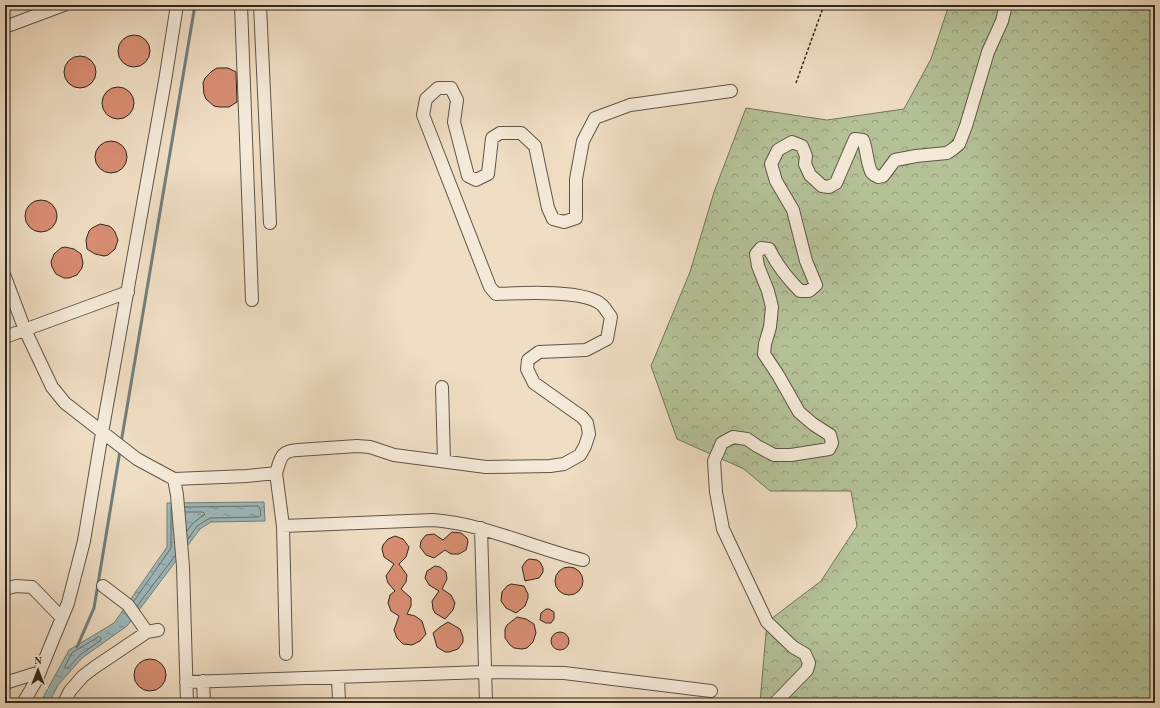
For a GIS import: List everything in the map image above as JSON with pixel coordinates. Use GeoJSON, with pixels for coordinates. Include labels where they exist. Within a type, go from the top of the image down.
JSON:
{"type":"FeatureCollection","features":[{"type":"Feature","properties":{"kind":"street"},"geometry":{"type":"LineString","coordinates":[[5,26],[49,8],[64,5]]}},
{"type":"Feature","properties":{"kind":"street"},"geometry":{"type":"LineString","coordinates":[[23,703],[40,672],[62,618],[68,602],[84,541],[177,5]]}},
{"type":"Feature","properties":{"kind":"street"},"geometry":{"type":"LineString","coordinates":[[241,5],[252,300]]}},
{"type":"Feature","properties":{"kind":"street"},"geometry":{"type":"LineString","coordinates":[[260,5],[270,223]]}},
{"type":"Feature","properties":{"kind":"street"},"geometry":{"type":"LineString","coordinates":[[775,703],[807,670],[809,663],[805,654],[793,647],[767,622],[723,529],[716,492],[714,461],[722,443],[733,437],[747,439],[774,455],[791,456],[829,449],[832,443],[830,435],[798,412],[778,375],[764,354],[770,327],[772,307],[768,291],[758,266],[756,254],[761,248],[769,249],[776,263],[788,279],[800,291],[809,291],[816,285],[806,261],[793,210],[776,182],[771,164],[778,150],[792,142],[802,146],[806,156],[805,164],[810,175],[822,186],[829,187],[836,183],[855,139],[864,140],[869,166],[872,173],[878,177],[883,176],[895,160],[947,153],[953,149],[959,144],[966,126],[988,52],[1002,21],[1006,5]]}},
{"type":"Feature","properties":{"kind":"street"},"geometry":{"type":"LineString","coordinates":[[286,654],[282,526],[276,473],[282,455],[288,450],[357,446],[370,447],[394,454],[486,467],[550,466],[564,464],[580,454],[585,446],[589,434],[587,423],[582,417],[534,383],[527,369],[528,360],[539,352],[586,350],[607,339],[611,317],[602,304],[587,298],[554,292],[496,294],[490,287],[423,115],[426,99],[438,88],[451,88],[457,100],[454,122],[468,176],[476,180],[488,174],[492,138],[500,133],[521,133],[535,146],[548,208],[552,219],[564,222],[576,218],[576,179],[583,141],[595,118],[630,105],[731,91]]}},
{"type":"Feature","properties":{"kind":"street"},"geometry":{"type":"LineString","coordinates":[[5,277],[25,330],[52,387],[65,403],[136,459],[174,479],[247,476],[276,473]]}},
{"type":"Feature","properties":{"kind":"street"},"geometry":{"type":"LineString","coordinates":[[5,337],[128,292]]}},
{"type":"Feature","properties":{"kind":"street"},"geometry":{"type":"LineString","coordinates":[[442,387],[444,462]]}},
{"type":"Feature","properties":{"kind":"street"},"geometry":{"type":"LineString","coordinates":[[174,479],[177,495],[183,566],[187,703]]}},
{"type":"Feature","properties":{"kind":"street"},"geometry":{"type":"LineString","coordinates":[[282,526],[433,520],[452,522],[481,528],[583,560]]}},
{"type":"Feature","properties":{"kind":"street"},"geometry":{"type":"LineString","coordinates":[[481,528],[486,703]]}},
{"type":"Feature","properties":{"kind":"street"},"geometry":{"type":"LineString","coordinates":[[5,589],[16,586],[32,588],[62,618]]}},
{"type":"Feature","properties":{"kind":"street"},"geometry":{"type":"LineString","coordinates":[[64,703],[70,691],[94,666],[153,631],[128,605],[102,586]]}},
{"type":"Feature","properties":{"kind":"street"},"geometry":{"type":"LineString","coordinates":[[5,684],[40,672]]}},
{"type":"Feature","properties":{"kind":"street"},"geometry":{"type":"LineString","coordinates":[[186,682],[485,672],[564,673],[711,691]]}},
{"type":"Feature","properties":{"kind":"street"},"geometry":{"type":"LineString","coordinates":[[338,676],[339,703]]}},
{"type":"Feature","properties":{"kind":"street"},"geometry":{"type":"LineString","coordinates":[[203,681],[204,703]]}},
{"type":"Feature","properties":{"kind":"path"},"geometry":{"type":"LineString","coordinates":[[796,83],[824,5]]}},
{"type":"Feature","properties":{"kind":"green space"},"geometry":{"type":"Polygon","coordinates":[[[949,5],[1155,5],[1155,703],[760,703],[767,622],[821,581],[857,526],[851,491],[770,491],[744,469],[677,439],[651,366],[690,272],[714,192],[746,108],[827,120],[904,109],[931,59],[949,5]]]}},
{"type":"Feature","properties":{"kind":"water"},"geometry":{"type":"Polygon","coordinates":[[[264,502],[265,521],[211,522],[200,529],[127,626],[82,658],[58,685],[49,703],[40,703],[69,650],[114,623],[167,547],[167,503],[264,502]]]}},
{"type":"Feature","properties":{"kind":"building"},"geometry":{"type":"Polygon","coordinates":[[[131,35],[137,35],[147,42],[150,51],[149,57],[143,64],[137,67],[131,67],[121,60],[118,54],[118,48],[125,38],[131,35]]]}},
{"type":"Feature","properties":{"kind":"building"},"geometry":{"type":"Polygon","coordinates":[[[77,56],[83,56],[93,63],[96,72],[95,78],[89,85],[83,88],[77,88],[67,81],[64,75],[64,69],[71,59],[77,56]]]}},
{"type":"Feature","properties":{"kind":"building"},"geometry":{"type":"Polygon","coordinates":[[[217,68],[228,68],[236,72],[237,102],[229,107],[214,106],[206,99],[204,94],[203,83],[205,78],[217,68]]]}},
{"type":"Feature","properties":{"kind":"building"},"geometry":{"type":"Polygon","coordinates":[[[115,87],[121,87],[131,94],[134,103],[133,109],[127,116],[121,119],[115,119],[105,112],[102,106],[102,100],[109,90],[115,87]]]}},
{"type":"Feature","properties":{"kind":"building"},"geometry":{"type":"Polygon","coordinates":[[[111,141],[120,144],[124,148],[127,157],[124,166],[120,170],[111,173],[102,170],[98,166],[95,157],[98,148],[102,144],[111,141]]]}},
{"type":"Feature","properties":{"kind":"building"},"geometry":{"type":"Polygon","coordinates":[[[41,200],[47,201],[54,207],[57,216],[56,222],[50,229],[41,232],[35,231],[28,225],[25,216],[26,210],[32,203],[41,200]]]}},
{"type":"Feature","properties":{"kind":"building"},"geometry":{"type":"Polygon","coordinates":[[[100,224],[112,228],[118,240],[115,249],[108,255],[104,256],[95,254],[87,249],[86,240],[89,231],[100,224]]]}},
{"type":"Feature","properties":{"kind":"building"},"geometry":{"type":"Polygon","coordinates":[[[65,247],[74,249],[81,254],[83,263],[82,268],[77,275],[69,278],[64,278],[56,274],[51,262],[54,254],[61,248],[65,247]]]}},
{"type":"Feature","properties":{"kind":"building"},"geometry":{"type":"Polygon","coordinates":[[[452,532],[461,533],[467,538],[468,542],[466,550],[459,554],[451,554],[445,550],[434,558],[426,555],[420,547],[421,541],[426,535],[434,534],[443,540],[452,532]]]}},
{"type":"Feature","properties":{"kind":"building"},"geometry":{"type":"Polygon","coordinates":[[[395,536],[403,539],[409,547],[406,557],[399,564],[407,575],[406,582],[401,589],[411,598],[411,606],[407,614],[415,616],[422,621],[426,634],[420,641],[412,645],[403,644],[397,638],[394,630],[399,616],[391,611],[388,603],[390,595],[395,591],[388,583],[386,576],[394,564],[384,557],[382,549],[383,545],[388,539],[395,536]]]}},
{"type":"Feature","properties":{"kind":"building"},"geometry":{"type":"Polygon","coordinates":[[[529,559],[540,562],[543,572],[539,578],[525,581],[522,567],[529,559]]]}},
{"type":"Feature","properties":{"kind":"building"},"geometry":{"type":"Polygon","coordinates":[[[435,566],[440,567],[446,572],[447,579],[442,589],[451,595],[455,603],[453,610],[445,619],[435,613],[433,609],[432,601],[439,591],[429,585],[425,578],[427,571],[435,566]]]}},
{"type":"Feature","properties":{"kind":"building"},"geometry":{"type":"Polygon","coordinates":[[[569,567],[579,571],[583,581],[579,591],[569,595],[559,591],[555,581],[559,571],[569,567]]]}},
{"type":"Feature","properties":{"kind":"building"},"geometry":{"type":"Polygon","coordinates":[[[511,584],[524,586],[528,594],[525,606],[516,613],[506,608],[501,601],[502,592],[511,584]]]}},
{"type":"Feature","properties":{"kind":"building"},"geometry":{"type":"Polygon","coordinates":[[[546,609],[554,612],[554,619],[551,623],[546,623],[540,620],[541,613],[546,609]]]}},
{"type":"Feature","properties":{"kind":"building"},"geometry":{"type":"Polygon","coordinates":[[[517,617],[526,619],[534,624],[536,633],[533,642],[527,648],[514,648],[505,638],[505,629],[507,625],[517,617]]]}},
{"type":"Feature","properties":{"kind":"building"},"geometry":{"type":"Polygon","coordinates":[[[448,622],[460,629],[463,642],[458,649],[445,652],[437,647],[433,633],[448,622]]]}},
{"type":"Feature","properties":{"kind":"building"},"geometry":{"type":"Polygon","coordinates":[[[556,632],[564,632],[569,637],[567,648],[564,650],[556,650],[551,645],[551,637],[556,632]]]}},
{"type":"Feature","properties":{"kind":"building"},"geometry":{"type":"Polygon","coordinates":[[[147,659],[153,659],[162,663],[166,675],[162,687],[153,691],[147,691],[138,687],[134,678],[134,672],[138,663],[147,659]]]}},
{"type":"Feature","properties":{"kind":"waterway"},"geometry":{"type":"LineString","coordinates":[[121,443],[195,5]]}},
{"type":"Feature","properties":{"kind":"waterway"},"geometry":{"type":"LineString","coordinates":[[77,647],[94,608],[120,451]]}}]}
